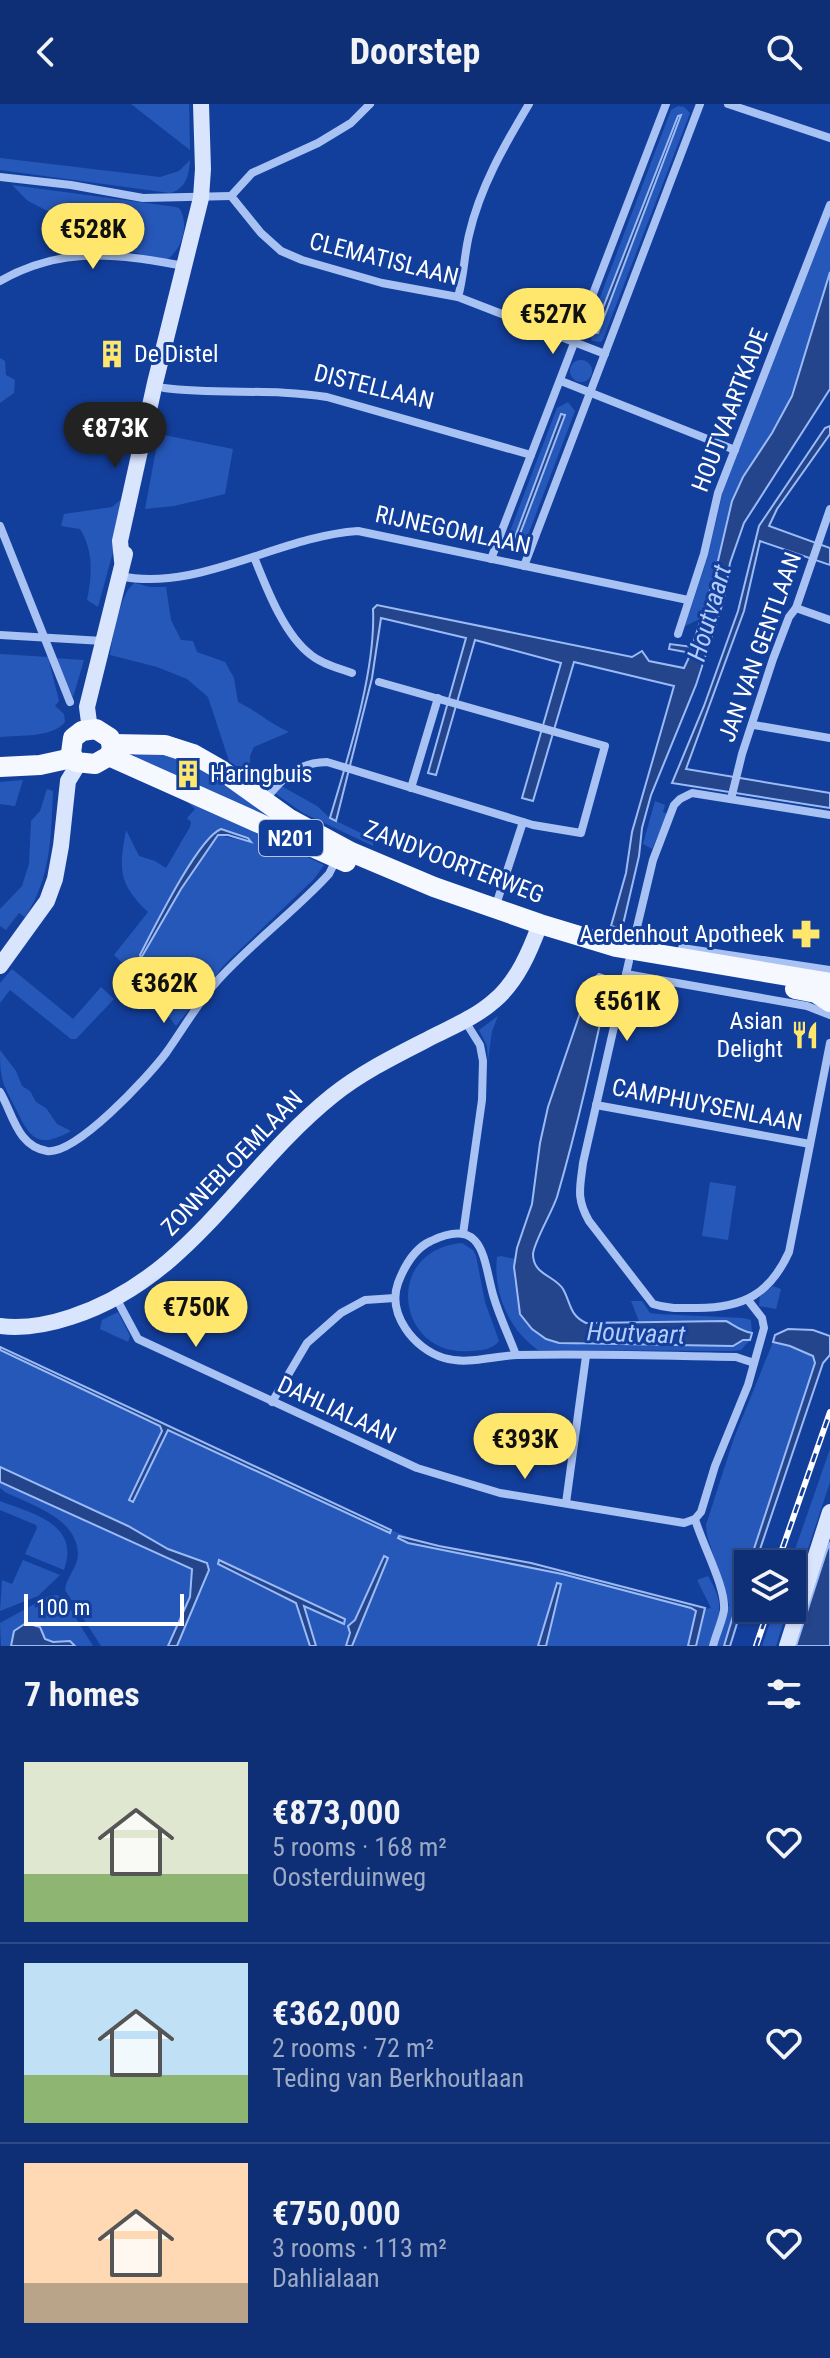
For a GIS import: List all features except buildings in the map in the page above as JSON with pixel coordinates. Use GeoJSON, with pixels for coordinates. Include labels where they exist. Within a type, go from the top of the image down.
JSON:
{"type":"FeatureCollection","features":[{"type":"Feature","properties":{"kind":"main road","name":"N201"},"geometry":{"type":"LineString","coordinates":[[0,767],[76,760],[95,764],[111,750],[110,738],[102,731],[90,730]]}},
{"type":"Feature","properties":{"kind":"main road"},"geometry":{"type":"LineString","coordinates":[[76,760],[70,746],[73,738],[82,731],[90,730]]}},
{"type":"Feature","properties":{"kind":"main road","name":"ZANDVOORTERWEG"},"geometry":{"type":"LineString","coordinates":[[111,750],[165,745],[193,754],[221,770],[333,849]]}},
{"type":"Feature","properties":{"kind":"main road","name":"ZANDVOORTERWEG"},"geometry":{"type":"LineString","coordinates":[[111,750],[333,849],[495,910],[537,930],[630,956]]}},
{"type":"Feature","properties":{"kind":"main road","name":"N201"},"geometry":{"type":"LineString","coordinates":[[630,956],[825,976]]}},
{"type":"Feature","properties":{"kind":"main road","name":"N201"},"geometry":{"type":"LineString","coordinates":[[630,956],[810,992],[830,1002]]}},
{"type":"Feature","properties":{"kind":"street"},"geometry":{"type":"LineString","coordinates":[[90,730],[87,707],[130,541],[160,386],[183,305],[183,275],[201,198],[201,104]]}},
{"type":"Feature","properties":{"kind":"street"},"geometry":{"type":"LineString","coordinates":[[0,177],[71,185],[143,198],[231,196],[252,173],[318,143],[351,123],[370,104]]}},
{"type":"Feature","properties":{"kind":"street"},"geometry":{"type":"LineString","coordinates":[[458,297],[469,237],[485,182],[529,104]]}},
{"type":"Feature","properties":{"kind":"street"},"geometry":{"type":"LineString","coordinates":[[491,559],[666,104]]}},
{"type":"Feature","properties":{"kind":"street"},"geometry":{"type":"LineString","coordinates":[[524,566],[700,104]]}},
{"type":"Feature","properties":{"kind":"street"},"geometry":{"type":"LineString","coordinates":[[728,104],[830,138]]}},
{"type":"Feature","properties":{"kind":"street","name":"CLEMATISLAAN"},"geometry":{"type":"LineString","coordinates":[[231,196],[241,212],[281,251],[302,260],[382,283],[458,297],[605,354]]}},
{"type":"Feature","properties":{"kind":"street","name":"HOUTVAARTKADE"},"geometry":{"type":"LineString","coordinates":[[678,634],[704,554],[718,493],[830,205]]}},
{"type":"Feature","properties":{"kind":"street"},"geometry":{"type":"LineString","coordinates":[[0,281],[31,265],[72,256],[126,256],[183,275]]}},
{"type":"Feature","properties":{"kind":"street"},"geometry":{"type":"LineString","coordinates":[[561,381],[735,450]]}},
{"type":"Feature","properties":{"kind":"street","name":"DISTELLAAN"},"geometry":{"type":"LineString","coordinates":[[160,386],[185,391],[297,392],[327,397],[531,455]]}},
{"type":"Feature","properties":{"kind":"street","name":"JAN VAN GENTLAAN"},"geometry":{"type":"LineString","coordinates":[[732,797],[773,659],[789,617],[796,608],[830,509]]}},
{"type":"Feature","properties":{"kind":"street"},"geometry":{"type":"LineString","coordinates":[[0,526],[70,702]]}},
{"type":"Feature","properties":{"kind":"street","name":"RIJNEGOMLAAN"},"geometry":{"type":"LineString","coordinates":[[121,568],[142,581],[164,580],[254,557],[316,536],[358,531],[688,600]]}},
{"type":"Feature","properties":{"kind":"street"},"geometry":{"type":"LineString","coordinates":[[254,557],[293,637],[311,656],[352,673]]}},
{"type":"Feature","properties":{"kind":"street"},"geometry":{"type":"LineString","coordinates":[[796,608],[830,620]]}},
{"type":"Feature","properties":{"kind":"street"},"geometry":{"type":"LineString","coordinates":[[0,635],[103,641]]}},
{"type":"Feature","properties":{"kind":"street"},"geometry":{"type":"LineString","coordinates":[[265,800],[289,773],[303,765],[327,762],[523,822],[581,833],[605,746],[379,682]]}},
{"type":"Feature","properties":{"kind":"street"},"geometry":{"type":"LineString","coordinates":[[411,788],[442,700]]}},
{"type":"Feature","properties":{"kind":"street"},"geometry":{"type":"LineString","coordinates":[[754,725],[830,738]]}},
{"type":"Feature","properties":{"kind":"street"},"geometry":{"type":"LineString","coordinates":[[0,966],[47,901],[61,846],[68,781],[76,760]]}},
{"type":"Feature","properties":{"kind":"street"},"geometry":{"type":"LineString","coordinates":[[830,815],[692,793],[674,805],[653,860],[583,1163],[579,1195],[580,1206],[589,1221],[653,1304],[665,1308],[725,1308],[748,1300],[774,1279],[789,1252],[830,1043]]}},
{"type":"Feature","properties":{"kind":"street"},"geometry":{"type":"LineString","coordinates":[[495,910],[523,822]]}},
{"type":"Feature","properties":{"kind":"street"},"geometry":{"type":"LineString","coordinates":[[0,1092],[19,1132],[29,1145],[49,1151],[69,1147],[118,1106],[155,1064],[219,979],[329,874],[333,866],[333,849]]}},
{"type":"Feature","properties":{"kind":"street","name":"ZONNEBLOEMLAAN"},"geometry":{"type":"LineString","coordinates":[[0,1326],[35,1327],[54,1323],[86,1312],[147,1280],[175,1257],[277,1146],[341,1089],[495,1001],[529,953],[537,930]]}},
{"type":"Feature","properties":{"kind":"street"},"geometry":{"type":"LineString","coordinates":[[630,956],[830,1015]]}},
{"type":"Feature","properties":{"kind":"street"},"geometry":{"type":"LineString","coordinates":[[825,976],[830,970]]}},
{"type":"Feature","properties":{"kind":"street"},"geometry":{"type":"LineString","coordinates":[[463,1234],[482,1100],[483,1069],[480,1045],[465,1020]]}},
{"type":"Feature","properties":{"kind":"street","name":"CAMPHUYSENLAAN"},"geometry":{"type":"LineString","coordinates":[[596,1105],[810,1144]]}},
{"type":"Feature","properties":{"kind":"street"},"geometry":{"type":"LineString","coordinates":[[516,1355],[495,1302],[483,1247],[463,1234],[441,1236],[427,1242],[415,1253],[399,1281],[395,1298],[401,1322],[414,1340],[428,1351],[445,1358],[467,1360],[516,1355],[736,1357],[754,1363]]}},
{"type":"Feature","properties":{"kind":"street","name":"DAHLIALAAN"},"geometry":{"type":"LineString","coordinates":[[116,1298],[138,1339],[417,1468],[478,1487],[684,1523],[695,1519]]}},
{"type":"Feature","properties":{"kind":"street"},"geometry":{"type":"LineString","coordinates":[[272,1402],[307,1343],[341,1313],[365,1300],[395,1298]]}},
{"type":"Feature","properties":{"kind":"street"},"geometry":{"type":"LineString","coordinates":[[713,1646],[724,1608],[718,1580],[695,1519],[701,1512],[715,1466],[748,1385],[764,1328],[762,1318],[748,1300]]}},
{"type":"Feature","properties":{"kind":"street"},"geometry":{"type":"LineString","coordinates":[[566,1503],[586,1356]]}},
{"type":"Feature","properties":{"kind":"street"},"geometry":{"type":"LineString","coordinates":[[787,1646],[830,1512]]}},
{"type":"Feature","properties":{"kind":"shaded area"},"geometry":{"type":"Polygon","coordinates":[[[131,104],[189,104],[190,150],[131,104]]]}},
{"type":"Feature","properties":{"kind":"shaded area"},"geometry":{"type":"Polygon","coordinates":[[[678,106],[690,113],[603,339],[601,342],[592,341],[588,329],[671,110],[678,106]]]}},
{"type":"Feature","properties":{"kind":"shaded area"},"geometry":{"type":"Polygon","coordinates":[[[0,158],[160,177],[179,171],[190,160],[186,181],[170,193],[0,170],[0,158]]]}},
{"type":"Feature","properties":{"kind":"shaded area"},"geometry":{"type":"Polygon","coordinates":[[[12,185],[176,207],[183,216],[182,239],[174,253],[161,263],[137,253],[102,247],[73,224],[28,201],[12,185]]]}},
{"type":"Feature","properties":{"kind":"shaded area"},"geometry":{"type":"Polygon","coordinates":[[[830,213],[830,272],[800,372],[783,414],[743,477],[732,501],[714,578],[700,619],[685,626],[708,556],[724,487],[830,213]]]}},
{"type":"Feature","properties":{"kind":"shaded area"},"geometry":{"type":"Polygon","coordinates":[[[0,358],[5,361],[6,375],[15,380],[14,393],[0,403],[0,358]]]}},
{"type":"Feature","properties":{"kind":"shaded area"},"geometry":{"type":"Polygon","coordinates":[[[581,360],[589,363],[592,371],[589,379],[581,382],[573,379],[570,371],[573,363],[581,360]]]}},
{"type":"Feature","properties":{"kind":"shaded area"},"geometry":{"type":"Polygon","coordinates":[[[568,402],[575,411],[525,543],[517,548],[507,539],[557,408],[568,402]]]}},
{"type":"Feature","properties":{"kind":"shaded area"},"geometry":{"type":"Polygon","coordinates":[[[159,434],[233,449],[225,494],[145,509],[159,434]]]}},
{"type":"Feature","properties":{"kind":"shaded area"},"geometry":{"type":"Polygon","coordinates":[[[129,493],[98,607],[87,600],[91,573],[85,537],[80,529],[61,526],[64,514],[112,507],[129,493]]]}},
{"type":"Feature","properties":{"kind":"shaded area"},"geometry":{"type":"Polygon","coordinates":[[[135,583],[166,587],[171,620],[181,640],[193,641],[197,652],[225,662],[234,678],[238,702],[289,732],[254,747],[250,765],[260,774],[317,806],[330,818],[373,839],[373,846],[303,813],[229,761],[208,697],[187,679],[157,667],[110,655],[121,604],[135,583]]]}},
{"type":"Feature","properties":{"kind":"shaded area"},"geometry":{"type":"Polygon","coordinates":[[[0,654],[48,657],[59,701],[55,706],[64,714],[65,722],[52,731],[35,735],[0,737],[0,654]]]}},
{"type":"Feature","properties":{"kind":"shaded area"},"geometry":{"type":"Polygon","coordinates":[[[53,658],[84,660],[73,697],[53,658]]]}},
{"type":"Feature","properties":{"kind":"shaded area"},"geometry":{"type":"Polygon","coordinates":[[[136,748],[181,753],[301,838],[134,757],[136,748]]]}},
{"type":"Feature","properties":{"kind":"shaded area"},"geometry":{"type":"Polygon","coordinates":[[[23,780],[15,806],[0,804],[0,782],[23,780]]]}},
{"type":"Feature","properties":{"kind":"shaded area"},"geometry":{"type":"Polygon","coordinates":[[[47,789],[53,791],[45,872],[34,903],[25,917],[19,913],[6,930],[0,926],[0,909],[22,886],[29,864],[31,821],[40,811],[47,789]]]}},
{"type":"Feature","properties":{"kind":"shaded area"},"geometry":{"type":"Polygon","coordinates":[[[181,796],[324,865],[314,879],[225,964],[176,1026],[140,980],[114,955],[148,912],[126,884],[122,856],[126,830],[139,856],[166,868],[190,827],[191,822],[187,818],[195,809],[181,796]],[[221,829],[176,889],[140,955],[142,957],[181,889],[218,835],[250,842],[221,829]]]}},
{"type":"Feature","properties":{"kind":"shaded area"},"geometry":{"type":"Polygon","coordinates":[[[655,801],[665,805],[663,812],[667,814],[652,849],[643,844],[655,801]]]}},
{"type":"Feature","properties":{"kind":"shaded area"},"geometry":{"type":"Polygon","coordinates":[[[12,969],[73,1019],[101,987],[114,999],[76,1039],[71,1039],[10,990],[0,1003],[0,983],[12,969]]]}},
{"type":"Feature","properties":{"kind":"shaded area"},"geometry":{"type":"Polygon","coordinates":[[[498,1016],[492,1031],[488,1061],[487,1046],[479,1030],[498,1016]]]}},
{"type":"Feature","properties":{"kind":"shaded area"},"geometry":{"type":"Polygon","coordinates":[[[0,1050],[16,1071],[22,1086],[30,1091],[36,1102],[46,1108],[57,1124],[71,1131],[44,1140],[32,1135],[3,1082],[0,1050]]]}},
{"type":"Feature","properties":{"kind":"shaded area"},"geometry":{"type":"Polygon","coordinates":[[[710,1182],[736,1186],[728,1240],[702,1236],[710,1182]]]}},
{"type":"Feature","properties":{"kind":"shaded area"},"geometry":{"type":"Polygon","coordinates":[[[462,1243],[476,1256],[485,1302],[499,1341],[486,1349],[446,1349],[427,1338],[414,1322],[408,1302],[410,1282],[419,1264],[436,1250],[462,1243]]]}},
{"type":"Feature","properties":{"kind":"shaded area"},"geometry":{"type":"Polygon","coordinates":[[[497,1257],[515,1259],[514,1278],[520,1314],[581,1345],[733,1346],[750,1340],[741,1350],[731,1351],[538,1350],[519,1332],[505,1310],[496,1271],[497,1257]]]}},
{"type":"Feature","properties":{"kind":"shaded area"},"geometry":{"type":"Polygon","coordinates":[[[773,1286],[781,1289],[776,1309],[759,1306],[760,1296],[773,1286]]]}},
{"type":"Feature","properties":{"kind":"shaded area"},"geometry":{"type":"Polygon","coordinates":[[[631,1301],[642,1301],[650,1313],[751,1320],[752,1333],[726,1321],[639,1321],[631,1301]]]}},
{"type":"Feature","properties":{"kind":"shaded area"},"geometry":{"type":"Polygon","coordinates":[[[118,1312],[130,1336],[128,1342],[100,1329],[102,1320],[118,1312]]]}},
{"type":"Feature","properties":{"kind":"shaded area"},"geometry":{"type":"Polygon","coordinates":[[[773,1342],[813,1356],[815,1363],[753,1550],[734,1550],[734,1612],[724,1646],[716,1646],[729,1605],[706,1525],[734,1438],[773,1342]]]}},
{"type":"Feature","properties":{"kind":"shaded area"},"geometry":{"type":"Polygon","coordinates":[[[0,1350],[390,1533],[391,1530],[428,1547],[562,1574],[705,1609],[711,1608],[697,1580],[708,1576],[719,1603],[709,1646],[177,1646],[209,1567],[207,1563],[168,1549],[128,1526],[0,1467],[0,1350]]]}},
{"type":"Feature","properties":{"kind":"shaded area"},"geometry":{"type":"Polygon","coordinates":[[[830,1449],[830,1482],[806,1555],[806,1550],[795,1550],[830,1449]]]}},
{"type":"Feature","properties":{"kind":"shaded area"},"geometry":{"type":"Polygon","coordinates":[[[0,1482],[192,1569],[190,1597],[168,1646],[101,1646],[65,1590],[78,1555],[70,1531],[51,1514],[5,1492],[0,1488],[0,1482]]]}},
{"type":"Feature","properties":{"kind":"shaded area"},"geometry":{"type":"Polygon","coordinates":[[[0,1501],[39,1516],[60,1531],[66,1542],[64,1570],[25,1554],[36,1525],[0,1510],[0,1501]]]}},
{"type":"Feature","properties":{"kind":"shaded area"},"geometry":{"type":"Polygon","coordinates":[[[23,1560],[60,1575],[38,1596],[0,1611],[2,1580],[12,1584],[23,1560]]]}},
{"type":"Feature","properties":{"kind":"shaded area"},"geometry":{"type":"Polygon","coordinates":[[[57,1595],[64,1599],[93,1646],[75,1646],[70,1641],[53,1642],[43,1637],[40,1628],[10,1643],[11,1646],[1,1646],[0,1623],[49,1596],[57,1595]]]}},
{"type":"Feature","properties":{"kind":"shaded area"},"geometry":{"type":"Polygon","coordinates":[[[770,1622],[784,1622],[776,1646],[762,1646],[770,1622]]]}},
{"type":"Feature","properties":{"kind":"water"},"geometry":{"type":"Polygon","coordinates":[[[681,115],[596,333],[594,331],[678,116],[681,115]]]}},
{"type":"Feature","properties":{"kind":"water","name":"Houtvaart"},"geometry":{"type":"Polygon","coordinates":[[[830,272],[830,389],[744,523],[730,563],[724,599],[696,685],[651,795],[622,929],[611,926],[626,873],[632,832],[674,686],[574,662],[533,801],[522,798],[561,663],[475,640],[436,775],[428,773],[466,638],[381,618],[372,678],[336,821],[330,818],[359,714],[370,659],[373,609],[377,605],[632,657],[642,651],[649,661],[684,668],[691,653],[669,649],[670,644],[692,647],[714,578],[732,501],[792,396],[830,272]]]}},
{"type":"Feature","properties":{"kind":"water"},"geometry":{"type":"Polygon","coordinates":[[[561,414],[565,415],[518,539],[515,537],[561,414]]]}},
{"type":"Feature","properties":{"kind":"water"},"geometry":{"type":"Polygon","coordinates":[[[830,426],[830,434],[777,509],[769,526],[830,548],[830,565],[760,541],[744,611],[686,769],[830,793],[830,808],[672,783],[738,611],[759,526],[825,428],[830,426]]]}},
{"type":"Feature","properties":{"kind":"water"},"geometry":{"type":"Polygon","coordinates":[[[221,829],[248,838],[251,842],[218,835],[181,889],[141,958],[189,866],[211,836],[221,829]]]}},
{"type":"Feature","properties":{"kind":"water","name":"Houtvaart"},"geometry":{"type":"Polygon","coordinates":[[[599,974],[610,978],[557,1197],[536,1242],[533,1254],[536,1266],[559,1284],[573,1312],[586,1323],[726,1321],[752,1333],[750,1340],[733,1346],[559,1343],[546,1339],[532,1329],[520,1314],[514,1267],[532,1204],[548,1107],[591,981],[599,974]]]}},
{"type":"Feature","properties":{"kind":"water"},"geometry":{"type":"Polygon","coordinates":[[[788,1329],[813,1330],[830,1336],[830,1355],[823,1363],[760,1550],[754,1550],[815,1363],[813,1356],[773,1342],[775,1335],[788,1329]]]}},
{"type":"Feature","properties":{"kind":"water"},"geometry":{"type":"Polygon","coordinates":[[[0,1347],[391,1530],[390,1533],[168,1430],[133,1502],[129,1500],[162,1431],[160,1426],[0,1350],[0,1347]]]}},
{"type":"Feature","properties":{"kind":"water"},"geometry":{"type":"Polygon","coordinates":[[[0,1467],[128,1526],[168,1549],[207,1563],[209,1570],[177,1646],[168,1646],[190,1597],[192,1569],[0,1482],[0,1467]]]}},
{"type":"Feature","properties":{"kind":"water"},"geometry":{"type":"Polygon","coordinates":[[[399,1536],[531,1563],[705,1608],[696,1646],[688,1646],[696,1611],[691,1608],[562,1574],[408,1543],[399,1536]]]}},
{"type":"Feature","properties":{"kind":"water"},"geometry":{"type":"Polygon","coordinates":[[[830,1542],[830,1646],[796,1646],[806,1622],[830,1542]]]}},
{"type":"Feature","properties":{"kind":"water"},"geometry":{"type":"Polygon","coordinates":[[[384,1556],[388,1558],[352,1646],[346,1646],[350,1633],[348,1626],[355,1620],[384,1556]]]}},
{"type":"Feature","properties":{"kind":"water"},"geometry":{"type":"Polygon","coordinates":[[[219,1560],[345,1619],[344,1624],[304,1606],[316,1646],[310,1646],[296,1603],[218,1564],[219,1560]]]}},
{"type":"Feature","properties":{"kind":"water"},"geometry":{"type":"Polygon","coordinates":[[[557,1583],[561,1584],[546,1646],[538,1646],[557,1583]]]}},
{"type":"Feature","properties":{"kind":"water"},"geometry":{"type":"Polygon","coordinates":[[[734,1613],[734,1622],[737,1622],[730,1646],[724,1646],[734,1613]]]}},
{"type":"Feature","properties":{"kind":"water"},"geometry":{"type":"Polygon","coordinates":[[[26,1623],[40,1627],[45,1639],[70,1641],[75,1646],[11,1646],[14,1631],[26,1623]]]}},
{"type":"Feature","properties":{"kind":"railway"},"geometry":{"type":"LineString","coordinates":[[782,1550],[830,1412]]}},
{"type":"Feature","properties":{"kind":"railway"},"geometry":{"type":"LineString","coordinates":[[756,1646],[764,1622]]}},
{"type":"Feature","properties":{"kind":"place","name":"De Distel"},"geometry":{"type":"Point","coordinates":[112,354]}},
{"type":"Feature","properties":{"kind":"place","name":"Haringbuis"},"geometry":{"type":"Point","coordinates":[188,774]}},
{"type":"Feature","properties":{"kind":"place","name":"Aerdenhout Apotheek"},"geometry":{"type":"Point","coordinates":[806,934]}},
{"type":"Feature","properties":{"kind":"place","name":"Asian Delight"},"geometry":{"type":"Point","coordinates":[805,1035]}}]}
